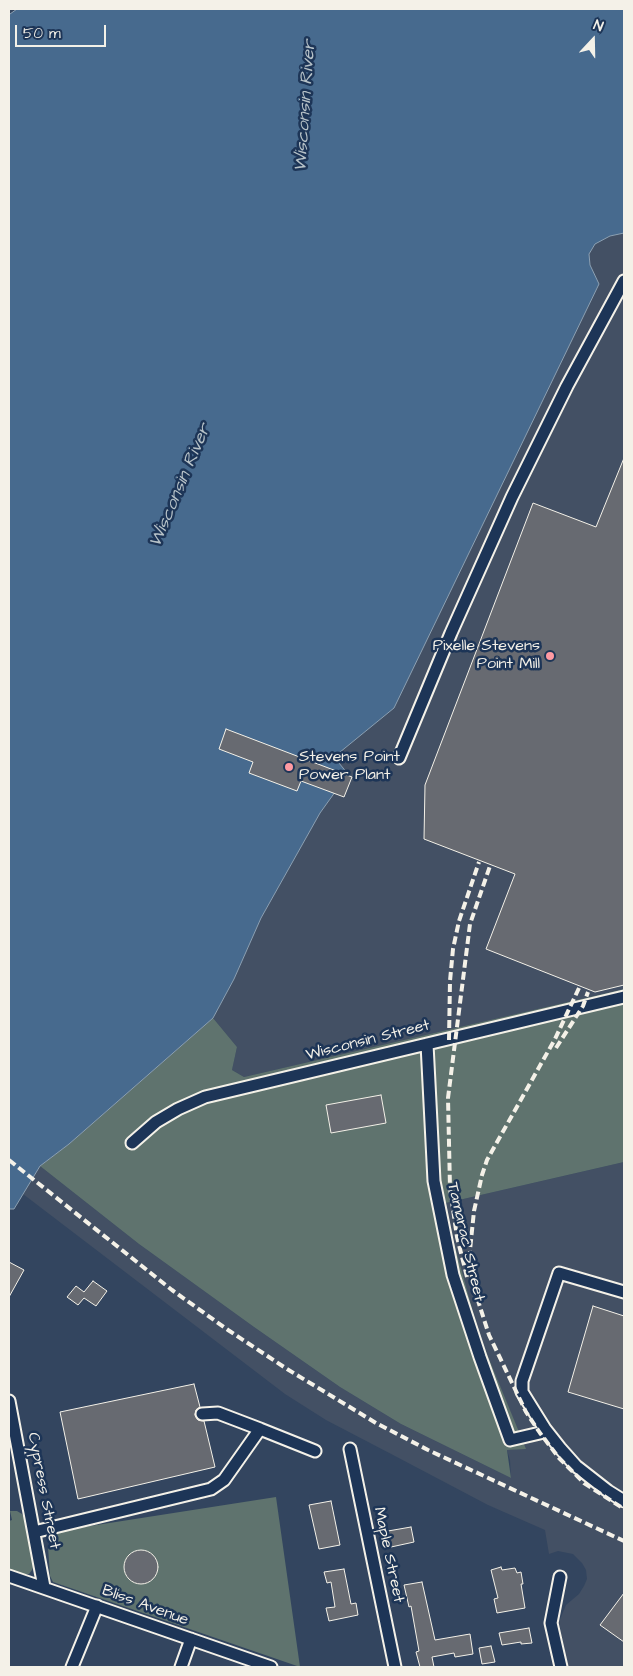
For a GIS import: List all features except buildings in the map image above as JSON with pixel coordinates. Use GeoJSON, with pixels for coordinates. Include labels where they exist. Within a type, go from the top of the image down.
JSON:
{"type":"FeatureCollection","features":[{"type":"Feature","properties":{"kind":"street"},"geometry":{"type":"LineString","coordinates":[[400,758],[451,634],[512,497],[567,386],[624,281]]}},
{"type":"Feature","properties":{"kind":"street","name":"Wisconsin Street"},"geometry":{"type":"LineString","coordinates":[[132,1143],[156,1122],[205,1097],[624,997]]}},
{"type":"Feature","properties":{"kind":"street","name":"Tamarac Street"},"geometry":{"type":"LineString","coordinates":[[427,1044],[434,1181],[451,1266],[480,1357],[510,1440],[540,1433],[545,1429]]}},
{"type":"Feature","properties":{"kind":"street"},"geometry":{"type":"LineString","coordinates":[[624,1292],[559,1273],[522,1381],[522,1392],[545,1429],[576,1466],[624,1501]]}},
{"type":"Feature","properties":{"kind":"street","name":"Cypress Street"},"geometry":{"type":"LineString","coordinates":[[9,1401],[44,1587]]}},
{"type":"Feature","properties":{"kind":"street"},"geometry":{"type":"LineString","coordinates":[[202,1414],[218,1413],[315,1451]]}},
{"type":"Feature","properties":{"kind":"street"},"geometry":{"type":"LineString","coordinates":[[34,1532],[211,1489],[224,1480],[260,1429]]}},
{"type":"Feature","properties":{"kind":"street","name":"Maple Street"},"geometry":{"type":"LineString","coordinates":[[350,1449],[395,1667]]}},
{"type":"Feature","properties":{"kind":"street","name":"Bliss Avenue"},"geometry":{"type":"LineString","coordinates":[[9,1576],[271,1667]]}},
{"type":"Feature","properties":{"kind":"street"},"geometry":{"type":"LineString","coordinates":[[560,1577],[551,1622],[561,1667]]}},
{"type":"Feature","properties":{"kind":"street"},"geometry":{"type":"LineString","coordinates":[[72,1667],[97,1606]]}},
{"type":"Feature","properties":{"kind":"street"},"geometry":{"type":"LineString","coordinates":[[181,1667],[191,1639]]}},
{"type":"Feature","properties":{"kind":"shaded area"},"geometry":{"type":"Polygon","coordinates":[[[624,233],[624,989],[244,1077],[232,1070],[237,1047],[213,1018],[234,979],[261,918],[320,813],[347,775],[334,757],[394,708],[590,265],[589,254],[594,244],[610,236],[624,233]]]}},
{"type":"Feature","properties":{"kind":"shaded area"},"geometry":{"type":"Polygon","coordinates":[[[624,1162],[624,1667],[568,1667],[559,1622],[566,1605],[579,1594],[584,1586],[587,1579],[586,1570],[573,1554],[558,1551],[549,1554],[545,1530],[488,1505],[326,1420],[285,1394],[23,1194],[40,1166],[139,1244],[340,1387],[401,1424],[511,1478],[510,1460],[507,1450],[525,1448],[480,1337],[453,1239],[446,1203],[624,1162]]]}},
{"type":"Feature","properties":{"kind":"green space"},"geometry":{"type":"Polygon","coordinates":[[[624,989],[624,1162],[446,1203],[453,1239],[480,1337],[526,1449],[507,1450],[511,1478],[401,1424],[340,1387],[139,1244],[40,1166],[69,1144],[213,1018],[237,1047],[232,1070],[244,1077],[624,989]]]}},
{"type":"Feature","properties":{"kind":"green space"},"geometry":{"type":"Polygon","coordinates":[[[276,1497],[300,1667],[53,1582],[50,1576],[48,1547],[52,1537],[58,1531],[276,1497]]]}},
{"type":"Feature","properties":{"kind":"green space"},"geometry":{"type":"Polygon","coordinates":[[[10,1511],[17,1511],[22,1514],[26,1522],[34,1564],[29,1574],[9,1570],[9,1521],[12,1520],[10,1511]]]}},
{"type":"Feature","properties":{"kind":"water","name":"Wisconsin River"},"geometry":{"type":"Polygon","coordinates":[[[17,9],[624,9],[624,233],[610,236],[595,244],[589,254],[590,265],[599,284],[394,708],[334,757],[348,774],[320,813],[261,918],[234,979],[213,1018],[69,1144],[40,1166],[14,1209],[9,1209],[9,13],[17,9]]]}},
{"type":"Feature","properties":{"kind":"railway"},"geometry":{"type":"LineString","coordinates":[[449,1040],[450,981],[453,949],[459,921],[479,862]]}},
{"type":"Feature","properties":{"kind":"railway"},"geometry":{"type":"LineString","coordinates":[[467,1277],[457,1237],[450,1188],[448,1098],[470,924],[490,866]]}},
{"type":"Feature","properties":{"kind":"railway"},"geometry":{"type":"LineString","coordinates":[[579,988],[555,1039],[487,1160],[474,1211],[470,1250],[471,1269],[474,1288],[489,1335],[526,1412],[559,1458],[584,1483],[624,1509]]}},
{"type":"Feature","properties":{"kind":"railway"},"geometry":{"type":"LineString","coordinates":[[556,1048],[583,1006],[588,992]]}},
{"type":"Feature","properties":{"kind":"railway"},"geometry":{"type":"LineString","coordinates":[[9,1160],[172,1290],[287,1369],[376,1423],[428,1450],[624,1541]]}},
{"type":"Feature","properties":{"kind":"place","name":"Pixelle Stevens Point Mill"},"geometry":{"type":"Point","coordinates":[550,656]}},
{"type":"Feature","properties":{"kind":"place","name":"Stevens Point Power Plant"},"geometry":{"type":"Point","coordinates":[289,767]}}]}
